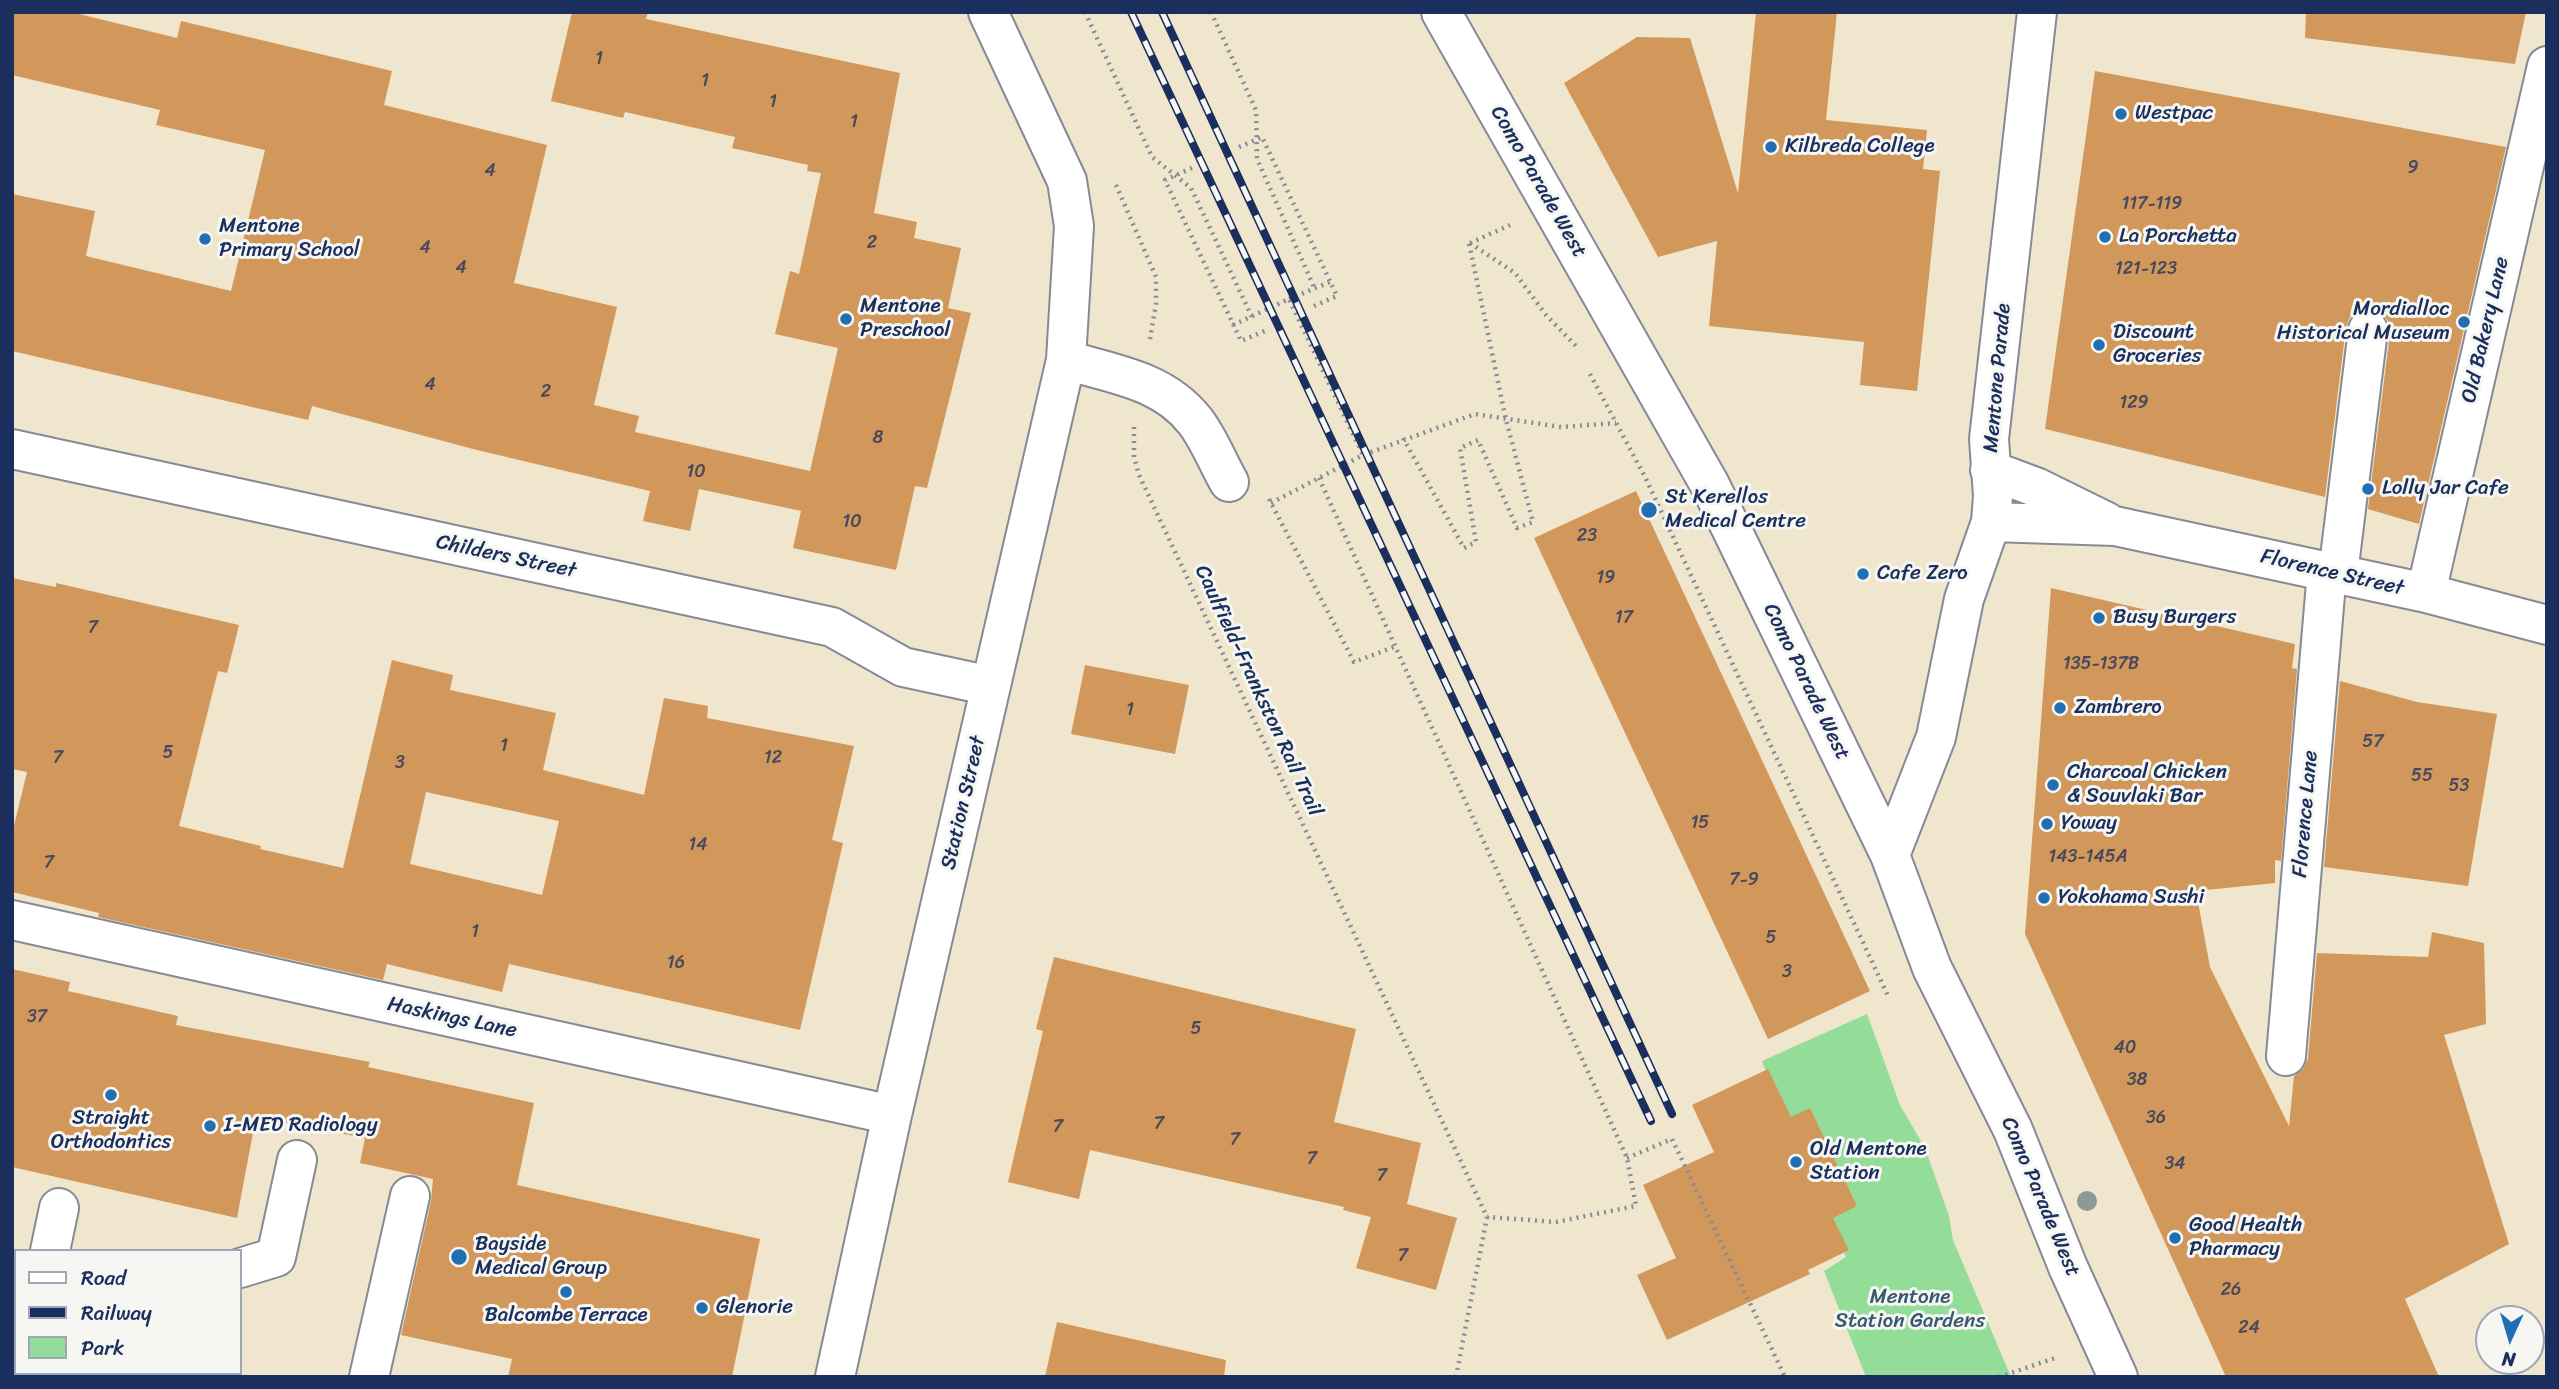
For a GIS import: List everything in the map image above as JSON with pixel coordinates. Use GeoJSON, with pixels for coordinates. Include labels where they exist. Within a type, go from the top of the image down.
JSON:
{"type":"FeatureCollection","features":[{"type":"Feature","properties":{"kind":"street","name":"Station Street"},"geometry":{"type":"LineString","coordinates":[[835,1377],[892,1115],[1066,360],[1072,312],[1074,226],[1067,181],[988,12]]}},
{"type":"Feature","properties":{"kind":"street","name":"Como Parade West"},"geometry":{"type":"LineString","coordinates":[[1441,12],[1710,485],[1890,855],[1932,968],[2013,1130],[2068,1267],[2118,1377]]}},
{"type":"Feature","properties":{"kind":"street","name":"Mentone Parade"},"geometry":{"type":"LineString","coordinates":[[1890,855],[1936,737],[1964,599],[1991,522],[1989,439],[2037,12]]}},
{"type":"Feature","properties":{"kind":"street","name":"Old Bakery Lane"},"geometry":{"type":"LineString","coordinates":[[2426,593],[2547,66]]}},
{"type":"Feature","properties":{"kind":"street","name":"Florence Lane"},"geometry":{"type":"LineString","coordinates":[[2286,1056],[2332,573],[2368,330]]}},
{"type":"Feature","properties":{"kind":"street"},"geometry":{"type":"LineString","coordinates":[[1066,360],[1143,381],[1172,397],[1196,422],[1229,482]]}},
{"type":"Feature","properties":{"kind":"street","name":"Childers Street"},"geometry":{"type":"LineString","coordinates":[[12,449],[832,627],[903,667],[991,686]]}},
{"type":"Feature","properties":{"kind":"street","name":"Florence Street"},"geometry":{"type":"LineString","coordinates":[[1990,470],[2038,488],[2115,526]]}},
{"type":"Feature","properties":{"kind":"street","name":"Florence Street"},"geometry":{"type":"LineString","coordinates":[[1991,522],[2115,526],[2426,593],[2547,625]]}},
{"type":"Feature","properties":{"kind":"street","name":"Haskings Lane"},"geometry":{"type":"LineString","coordinates":[[12,920],[892,1115]]}},
{"type":"Feature","properties":{"kind":"street"},"geometry":{"type":"LineString","coordinates":[[242,1267],[276,1257],[297,1160]]}},
{"type":"Feature","properties":{"kind":"street"},"geometry":{"type":"LineString","coordinates":[[369,1377],[410,1196]]}},
{"type":"Feature","properties":{"kind":"street"},"geometry":{"type":"LineString","coordinates":[[50,1249],[59,1208]]}},
{"type":"Feature","properties":{"kind":"path"},"geometry":{"type":"LineString","coordinates":[[1085,12],[1152,157],[1191,188],[1252,317]]}},
{"type":"Feature","properties":{"kind":"path"},"geometry":{"type":"LineString","coordinates":[[1211,12],[1256,110],[1257,159],[1314,287]]}},
{"type":"Feature","properties":{"kind":"path"},"geometry":{"type":"LineString","coordinates":[[1239,148],[1262,137],[1331,282],[1337,296],[1314,306]]}},
{"type":"Feature","properties":{"kind":"path"},"geometry":{"type":"LineString","coordinates":[[1192,168],[1165,180],[1241,341],[1267,330]]}},
{"type":"Feature","properties":{"kind":"path","name":"Caulfield-Frankston Rail Trail"},"geometry":{"type":"LineString","coordinates":[[1112,176],[1156,277],[1156,304],[1132,434],[1139,475],[1487,1217]]}},
{"type":"Feature","properties":{"kind":"path"},"geometry":{"type":"LineString","coordinates":[[1469,243],[1513,224]]}},
{"type":"Feature","properties":{"kind":"path"},"geometry":{"type":"LineString","coordinates":[[1469,243],[1515,272],[1546,315],[1577,347]]}},
{"type":"Feature","properties":{"kind":"path"},"geometry":{"type":"LineString","coordinates":[[1403,438],[1464,548],[1476,542],[1460,448],[1478,440],[1517,528],[1533,522],[1506,420],[1469,243]]}},
{"type":"Feature","properties":{"kind":"path"},"geometry":{"type":"LineString","coordinates":[[1233,325],[1314,287],[1331,282]]}},
{"type":"Feature","properties":{"kind":"path"},"geometry":{"type":"LineString","coordinates":[[1289,299],[1363,455]]}},
{"type":"Feature","properties":{"kind":"path"},"geometry":{"type":"LineString","coordinates":[[1590,374],[1645,477],[1889,998]]}},
{"type":"Feature","properties":{"kind":"path"},"geometry":{"type":"LineString","coordinates":[[1271,502],[1363,455],[1403,438],[1475,414],[1561,427],[1616,422]]}},
{"type":"Feature","properties":{"kind":"path"},"geometry":{"type":"LineString","coordinates":[[1320,478],[1627,1158],[1636,1206],[1556,1222],[1487,1217],[1456,1377]]}},
{"type":"Feature","properties":{"kind":"path"},"geometry":{"type":"LineString","coordinates":[[1265,491],[1354,662],[1394,647]]}},
{"type":"Feature","properties":{"kind":"path"},"geometry":{"type":"LineString","coordinates":[[1627,1158],[1672,1139],[1785,1377]]}},
{"type":"Feature","properties":{"kind":"path"},"geometry":{"type":"LineString","coordinates":[[1999,1377],[2102,1342]]}},
{"type":"Feature","properties":{"kind":"green space","name":"Mentone Station Gardens"},"geometry":{"type":"Polygon","coordinates":[[[1867,1014],[1900,1105],[1925,1148],[1949,1216],[1953,1240],[2011,1377],[1866,1377],[1824,1271],[1846,1257],[1786,1126],[1762,1061],[1867,1014]]]}},
{"type":"Feature","properties":{"kind":"building"},"geometry":{"type":"Polygon","coordinates":[[[12,12],[71,12],[177,38],[181,21],[392,71],[384,105],[547,145],[514,283],[617,307],[594,405],[639,416],[635,432],[810,471],[838,348],[775,334],[790,271],[799,274],[821,173],[807,171],[808,165],[732,148],[735,137],[625,112],[623,118],[551,101],[572,12],[648,12],[646,19],[900,73],[874,213],[917,222],[914,238],[961,248],[948,308],[971,313],[927,488],[915,486],[896,570],[793,548],[801,511],[699,489],[690,531],[643,521],[650,491],[477,450],[312,406],[308,420],[12,351],[12,194],[95,211],[86,256],[231,291],[265,150],[156,125],[160,110],[12,75],[12,12]]]}},
{"type":"Feature","properties":{"kind":"building","name":"Kilbreda College"},"geometry":{"type":"Polygon","coordinates":[[[1756,12],[1837,12],[1826,120],[1927,130],[1923,169],[1940,171],[1917,391],[1860,385],[1864,342],[1709,326],[1717,241],[1658,257],[1564,83],[1637,37],[1690,38],[1738,193],[1756,12]]]}},
{"type":"Feature","properties":{"kind":"building"},"geometry":{"type":"Polygon","coordinates":[[[2306,12],[2526,12],[2515,64],[2305,38],[2306,12]]]}},
{"type":"Feature","properties":{"kind":"building"},"geometry":{"type":"Polygon","coordinates":[[[2095,71],[2506,147],[2419,524],[2368,509],[2390,333],[2388,321],[2382,313],[2371,308],[2359,310],[2350,317],[2346,327],[2325,497],[2045,429],[2095,71]]]}},
{"type":"Feature","properties":{"kind":"building"},"geometry":{"type":"Polygon","coordinates":[[[1636,491],[1870,991],[1768,1039],[1534,538],[1636,491]]]}},
{"type":"Feature","properties":{"kind":"building"},"geometry":{"type":"Polygon","coordinates":[[[12,578],[56,587],[56,583],[239,625],[227,673],[218,671],[179,826],[261,846],[260,849],[343,868],[392,660],[453,675],[450,690],[556,713],[543,770],[644,795],[664,698],[708,706],[707,718],[854,746],[832,840],[843,843],[800,1030],[509,964],[502,992],[387,964],[383,980],[98,917],[99,913],[12,892],[12,834],[27,772],[12,769],[12,578]],[[426,792],[410,864],[542,895],[559,821],[426,792]]]}},
{"type":"Feature","properties":{"kind":"building"},"geometry":{"type":"Polygon","coordinates":[[[2051,588],[2295,644],[2292,668],[2297,669],[2281,861],[2275,860],[2275,883],[2196,891],[2210,967],[2289,1126],[2294,1076],[2303,1069],[2308,1058],[2317,953],[2428,957],[2432,932],[2484,943],[2486,1024],[2444,1035],[2509,1244],[2405,1299],[2439,1377],[2226,1377],[2025,934],[2051,588]]]}},
{"type":"Feature","properties":{"kind":"building"},"geometry":{"type":"Polygon","coordinates":[[[1085,665],[1189,685],[1175,754],[1071,734],[1085,665]]]}},
{"type":"Feature","properties":{"kind":"building"},"geometry":{"type":"Polygon","coordinates":[[[2340,681],[2417,702],[2497,714],[2468,886],[2324,867],[2340,681]]]}},
{"type":"Feature","properties":{"kind":"building"},"geometry":{"type":"Polygon","coordinates":[[[1054,957],[1356,1029],[1334,1122],[1421,1143],[1407,1204],[1457,1218],[1436,1290],[1356,1268],[1371,1217],[1343,1210],[1344,1207],[1090,1150],[1079,1199],[1008,1182],[1043,1031],[1036,1029],[1054,957]]]}},
{"type":"Feature","properties":{"kind":"building"},"geometry":{"type":"Polygon","coordinates":[[[12,969],[70,982],[68,991],[178,1016],[176,1025],[370,1062],[368,1067],[534,1103],[517,1185],[760,1239],[732,1377],[508,1377],[512,1359],[401,1335],[431,1201],[433,1179],[360,1163],[365,1138],[256,1117],[237,1218],[12,1167],[12,969]]]}},
{"type":"Feature","properties":{"kind":"building"},"geometry":{"type":"Polygon","coordinates":[[[1768,1069],[1791,1117],[1810,1108],[1857,1206],[1833,1218],[1849,1250],[1808,1270],[1810,1274],[1667,1340],[1637,1275],[1676,1258],[1643,1185],[1714,1152],[1692,1105],[1768,1069]]]}},
{"type":"Feature","properties":{"kind":"building"},"geometry":{"type":"Polygon","coordinates":[[[1057,1322],[1226,1360],[1224,1377],[1045,1377],[1057,1322]]]}},
{"type":"Feature","properties":{"kind":"railway"},"geometry":{"type":"LineString","coordinates":[[1131,12],[1651,1121]]}},
{"type":"Feature","properties":{"kind":"railway"},"geometry":{"type":"LineString","coordinates":[[1162,12],[1672,1114]]}},
{"type":"Feature","properties":{"kind":"place","name":"Westpac"},"geometry":{"type":"Point","coordinates":[2121,114]}},
{"type":"Feature","properties":{"kind":"place","name":"Kilbreda College"},"geometry":{"type":"Point","coordinates":[1771,147]}},
{"type":"Feature","properties":{"kind":"place","name":"La Porchetta"},"geometry":{"type":"Point","coordinates":[2105,237]}},
{"type":"Feature","properties":{"kind":"place","name":"Mentone Primary School"},"geometry":{"type":"Point","coordinates":[205,239]}},
{"type":"Feature","properties":{"kind":"place","name":"Mentone Preschool"},"geometry":{"type":"Point","coordinates":[846,319]}},
{"type":"Feature","properties":{"kind":"place","name":"Mordialloc Historical Museum"},"geometry":{"type":"Point","coordinates":[2464,322]}},
{"type":"Feature","properties":{"kind":"place","name":"Discount Groceries"},"geometry":{"type":"Point","coordinates":[2099,345]}},
{"type":"Feature","properties":{"kind":"place","name":"Lolly Jar Cafe"},"geometry":{"type":"Point","coordinates":[2368,489]}},
{"type":"Feature","properties":{"kind":"place","name":"St Kerellos Medical Centre"},"geometry":{"type":"Point","coordinates":[1649,510]}},
{"type":"Feature","properties":{"kind":"place","name":"Cafe Zero"},"geometry":{"type":"Point","coordinates":[1863,574]}},
{"type":"Feature","properties":{"kind":"place","name":"Busy Burgers"},"geometry":{"type":"Point","coordinates":[2099,618]}},
{"type":"Feature","properties":{"kind":"place","name":"Zambrero"},"geometry":{"type":"Point","coordinates":[2060,708]}},
{"type":"Feature","properties":{"kind":"place","name":"Charcoal Chicken & Souvlaki Bar"},"geometry":{"type":"Point","coordinates":[2053,785]}},
{"type":"Feature","properties":{"kind":"place","name":"Yoway"},"geometry":{"type":"Point","coordinates":[2047,824]}},
{"type":"Feature","properties":{"kind":"place","name":"Yokohama Sushi"},"geometry":{"type":"Point","coordinates":[2044,898]}},
{"type":"Feature","properties":{"kind":"place","name":"Straight Orthodontics"},"geometry":{"type":"Point","coordinates":[111,1095]}},
{"type":"Feature","properties":{"kind":"place","name":"I-MED Radiology"},"geometry":{"type":"Point","coordinates":[210,1126]}},
{"type":"Feature","properties":{"kind":"place","name":"Old Mentone Station"},"geometry":{"type":"Point","coordinates":[1796,1162]}},
{"type":"Feature","properties":{"kind":"place","name":"Good Health Pharmacy"},"geometry":{"type":"Point","coordinates":[2175,1238]}},
{"type":"Feature","properties":{"kind":"place","name":"Bayside Medical Group"},"geometry":{"type":"Point","coordinates":[459,1257]}},
{"type":"Feature","properties":{"kind":"place","name":"Balcombe Terrace"},"geometry":{"type":"Point","coordinates":[566,1292]}},
{"type":"Feature","properties":{"kind":"place","name":"Glenorie"},"geometry":{"type":"Point","coordinates":[702,1308]}}]}
